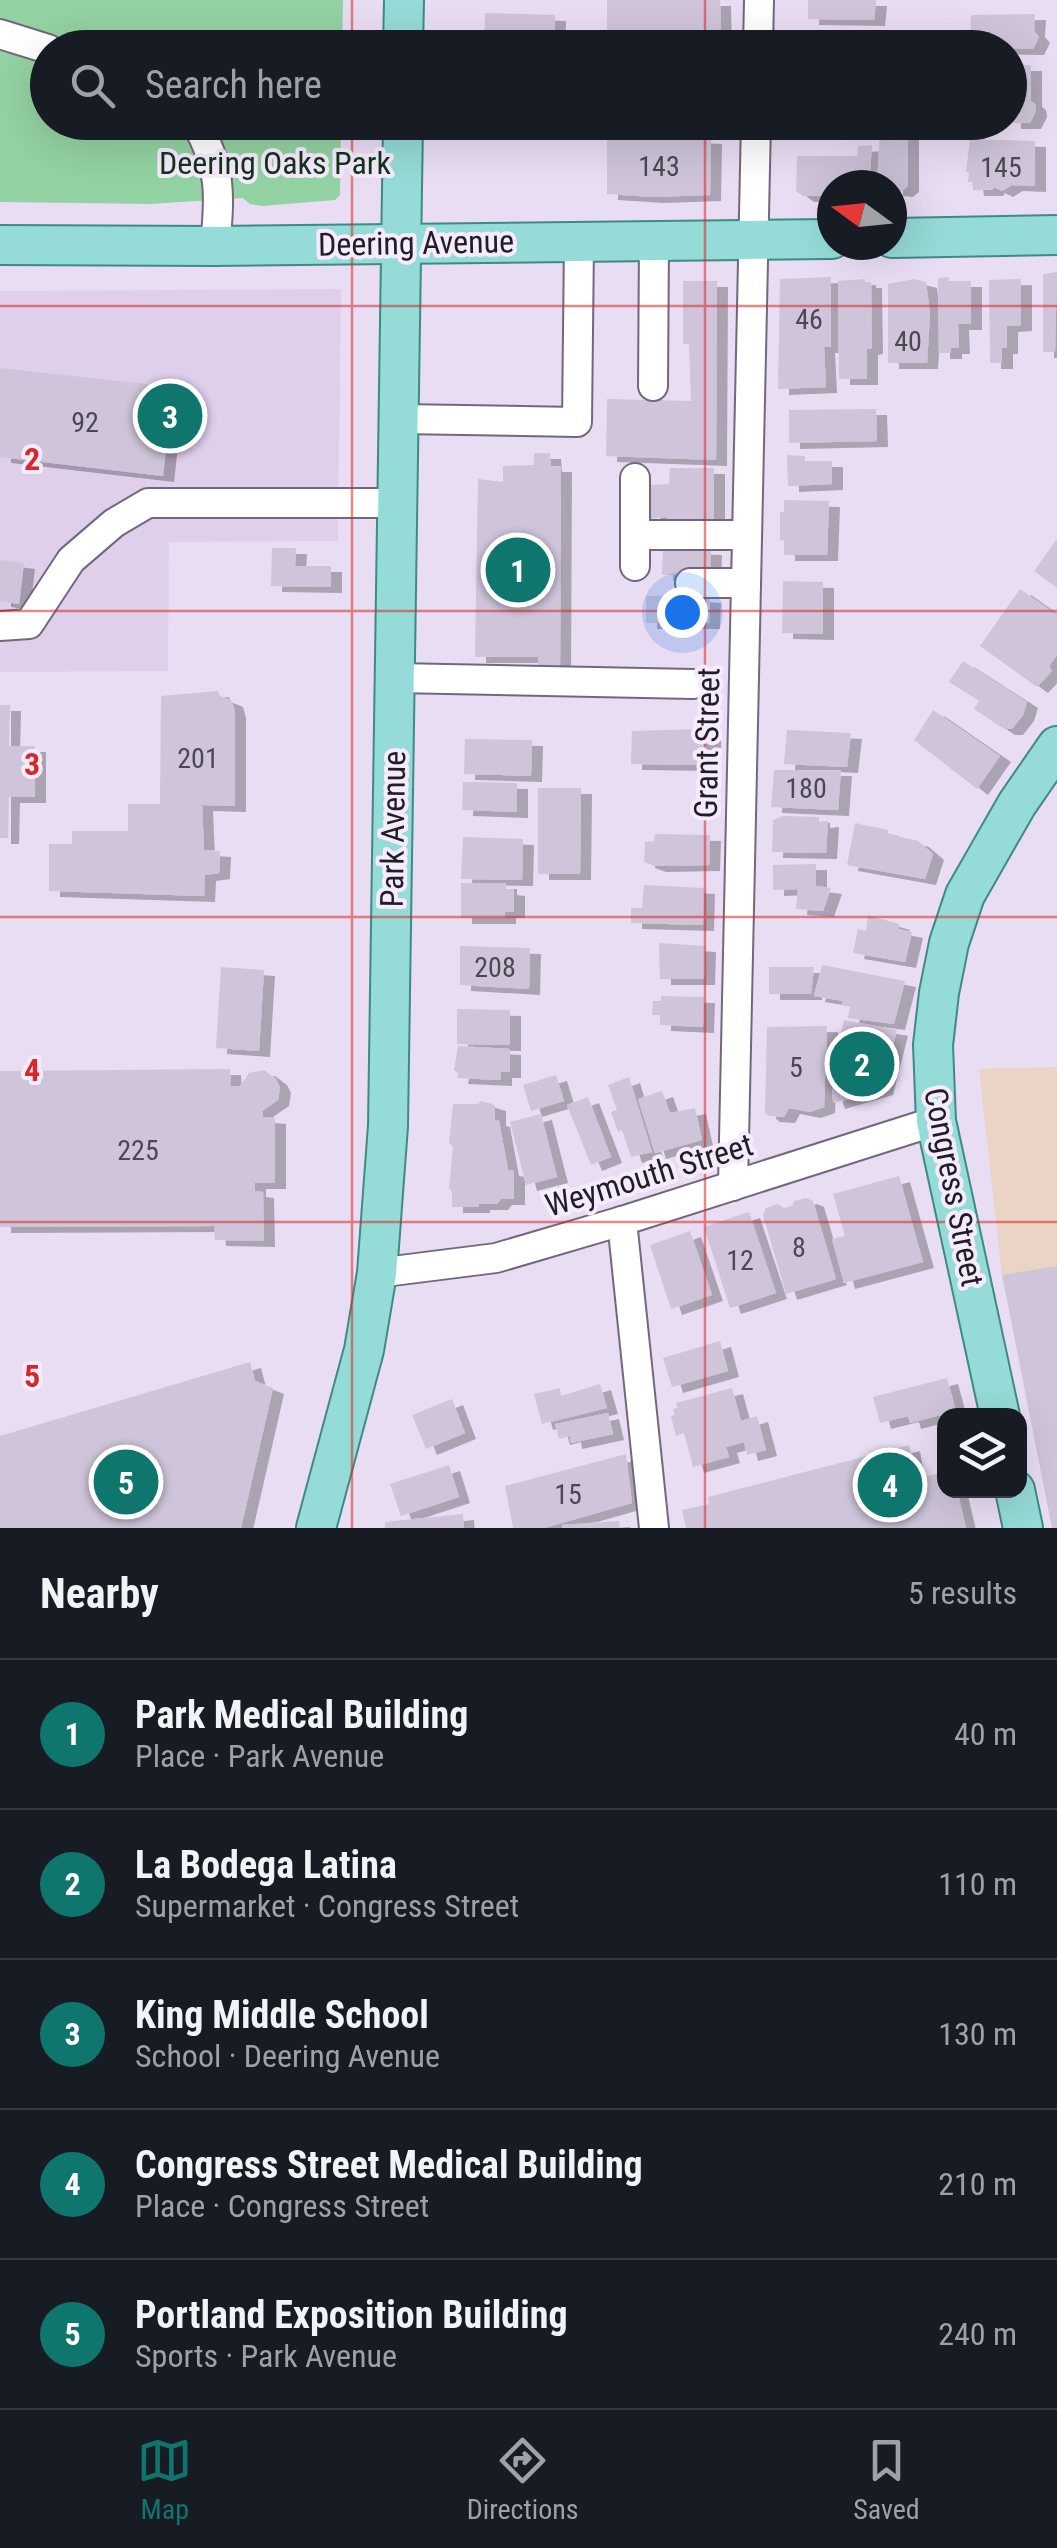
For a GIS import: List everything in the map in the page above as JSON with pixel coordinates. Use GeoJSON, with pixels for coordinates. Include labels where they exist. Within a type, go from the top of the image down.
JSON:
{"type":"FeatureCollection","features":[{"type":"Feature","properties":{"kind":"main road"},"geometry":{"type":"LineString","coordinates":[[403,30],[404,0]]}},
{"type":"Feature","properties":{"kind":"main road","name":"Park Avenue"},"geometry":{"type":"LineString","coordinates":[[316,1528],[364,1350],[377,1273],[388,1126],[403,140]]}},
{"type":"Feature","properties":{"kind":"main road"},"geometry":{"type":"LineString","coordinates":[[907,238],[1057,235]]}},
{"type":"Feature","properties":{"kind":"main road","name":"Deering Avenue"},"geometry":{"type":"LineString","coordinates":[[0,245],[817,239]]}},
{"type":"Feature","properties":{"kind":"main road","name":"Congress Street"},"geometry":{"type":"LineString","coordinates":[[998,1408],[936,1121],[933,1045],[939,993],[960,911],[990,849],[1057,746]]}},
{"type":"Feature","properties":{"kind":"main road"},"geometry":{"type":"LineString","coordinates":[[1017,1498],[1023,1528]]}},
{"type":"Feature","properties":{"kind":"street"},"geometry":{"type":"LineString","coordinates":[[758,0],[758,30]]}},
{"type":"Feature","properties":{"kind":"street"},"geometry":{"type":"LineString","coordinates":[[0,34],[30,43]]}},
{"type":"Feature","properties":{"kind":"street"},"geometry":{"type":"LineString","coordinates":[[206,140],[218,176],[220,201],[215,246]]}},
{"type":"Feature","properties":{"kind":"street","name":"Grant Street"},"geometry":{"type":"LineString","coordinates":[[733,1186],[756,140]]}},
{"type":"Feature","properties":{"kind":"street"},"geometry":{"type":"LineString","coordinates":[[653,386],[654,240]]}},
{"type":"Feature","properties":{"kind":"street"},"geometry":{"type":"LineString","coordinates":[[400,419],[577,422],[579,241]]}},
{"type":"Feature","properties":{"kind":"street"},"geometry":{"type":"LineString","coordinates":[[635,478],[635,566]]}},
{"type":"Feature","properties":{"kind":"street"},"geometry":{"type":"LineString","coordinates":[[0,626],[30,624],[72,560],[114,523],[148,503],[398,503]]}},
{"type":"Feature","properties":{"kind":"street"},"geometry":{"type":"LineString","coordinates":[[635,535],[746,536]]}},
{"type":"Feature","properties":{"kind":"street"},"geometry":{"type":"LineString","coordinates":[[690,582],[746,583]]}},
{"type":"Feature","properties":{"kind":"street"},"geometry":{"type":"LineString","coordinates":[[396,678],[693,684]]}},
{"type":"Feature","properties":{"kind":"street","name":"Weymouth Street"},"geometry":{"type":"LineString","coordinates":[[377,1273],[496,1258],[936,1121]]}},
{"type":"Feature","properties":{"kind":"street"},"geometry":{"type":"LineString","coordinates":[[622,1221],[654,1528]]}},
{"type":"Feature","properties":{"kind":"shaded area"},"geometry":{"type":"Polygon","coordinates":[[[341,289],[338,541],[169,542],[168,671],[0,672],[0,291],[341,289]]]}},
{"type":"Feature","properties":{"kind":"shaded area"},"geometry":{"type":"Polygon","coordinates":[[[1057,1067],[1057,1508],[1002,1275],[979,1069],[1057,1067]]]}},
{"type":"Feature","properties":{"kind":"green space","name":"Deering Oaks Park"},"geometry":{"type":"Polygon","coordinates":[[[0,0],[343,0],[342,30],[30,30],[30,140],[341,140],[340,195],[335,200],[262,206],[243,198],[150,204],[0,202],[0,0]]]}},
{"type":"Feature","properties":{"kind":"building"},"geometry":{"type":"Polygon","coordinates":[[[607,0],[720,0],[721,30],[607,30],[607,0]]]}},
{"type":"Feature","properties":{"kind":"building"},"geometry":{"type":"Polygon","coordinates":[[[808,0],[876,0],[874,20],[808,19],[808,0]]]}},
{"type":"Feature","properties":{"kind":"building"},"geometry":{"type":"Polygon","coordinates":[[[485,13],[555,15],[555,30],[485,30],[485,13]]]}},
{"type":"Feature","properties":{"kind":"building"},"geometry":{"type":"Polygon","coordinates":[[[1035,14],[1034,31],[1039,37],[1033,49],[1027,49],[1027,30],[971,30],[971,15],[1035,14]]]}},
{"type":"Feature","properties":{"kind":"building"},"geometry":{"type":"Polygon","coordinates":[[[1027,65],[1031,65],[1031,101],[1036,111],[1030,123],[1027,65]]]}},
{"type":"Feature","properties":{"kind":"building"},"geometry":{"type":"Polygon","coordinates":[[[607,140],[711,140],[710,195],[607,194],[607,140]]]}},
{"type":"Feature","properties":{"kind":"building"},"geometry":{"type":"Polygon","coordinates":[[[879,140],[908,140],[908,186],[907,170],[878,170],[879,140]]]}},
{"type":"Feature","properties":{"kind":"building"},"geometry":{"type":"Polygon","coordinates":[[[970,140],[1035,141],[1035,186],[973,190],[966,172],[970,140]]]}},
{"type":"Feature","properties":{"kind":"building"},"geometry":{"type":"Polygon","coordinates":[[[872,145],[870,170],[817,170],[817,196],[803,196],[796,191],[797,156],[857,156],[858,146],[872,145]]]}},
{"type":"Feature","properties":{"kind":"building"},"geometry":{"type":"Polygon","coordinates":[[[1057,272],[1055,352],[1043,352],[1043,274],[1057,272]]]}},
{"type":"Feature","properties":{"kind":"building"},"geometry":{"type":"Polygon","coordinates":[[[831,277],[831,347],[824,347],[826,387],[778,389],[780,279],[831,277]]]}},
{"type":"Feature","properties":{"kind":"building"},"geometry":{"type":"Polygon","coordinates":[[[949,277],[949,281],[971,281],[971,324],[958,324],[959,348],[939,353],[938,278],[949,277]]]}},
{"type":"Feature","properties":{"kind":"building"},"geometry":{"type":"Polygon","coordinates":[[[914,279],[926,282],[930,314],[927,363],[888,363],[888,284],[914,279]]]}},
{"type":"Feature","properties":{"kind":"building"},"geometry":{"type":"Polygon","coordinates":[[[1021,279],[1021,325],[1007,326],[1002,363],[990,363],[989,280],[1021,279]]]}},
{"type":"Feature","properties":{"kind":"building"},"geometry":{"type":"Polygon","coordinates":[[[683,281],[717,281],[716,460],[606,456],[607,399],[691,401],[689,344],[683,344],[683,281]]]}},
{"type":"Feature","properties":{"kind":"building"},"geometry":{"type":"Polygon","coordinates":[[[838,281],[871,282],[872,348],[867,349],[867,379],[839,379],[838,281]]]}},
{"type":"Feature","properties":{"kind":"building"},"geometry":{"type":"Polygon","coordinates":[[[0,368],[173,387],[163,476],[0,457],[0,368]]]}},
{"type":"Feature","properties":{"kind":"building"},"geometry":{"type":"Polygon","coordinates":[[[876,409],[877,441],[789,443],[789,410],[876,409]]]}},
{"type":"Feature","properties":{"kind":"building"},"geometry":{"type":"Polygon","coordinates":[[[534,453],[550,453],[551,466],[561,466],[560,671],[538,671],[538,657],[475,657],[478,479],[503,482],[503,466],[534,465],[534,453]]]}},
{"type":"Feature","properties":{"kind":"building"},"geometry":{"type":"Polygon","coordinates":[[[787,455],[805,456],[805,461],[832,461],[832,484],[788,486],[787,455]]]}},
{"type":"Feature","properties":{"kind":"building"},"geometry":{"type":"Polygon","coordinates":[[[670,468],[714,468],[714,527],[668,526],[667,517],[649,519],[651,485],[669,484],[670,468]]]}},
{"type":"Feature","properties":{"kind":"building"},"geometry":{"type":"Polygon","coordinates":[[[784,500],[829,501],[827,555],[784,555],[780,512],[784,512],[784,500]]]}},
{"type":"Feature","properties":{"kind":"building"},"geometry":{"type":"Polygon","coordinates":[[[1057,539],[1057,588],[1034,571],[1057,539]]]}},
{"type":"Feature","properties":{"kind":"building"},"geometry":{"type":"Polygon","coordinates":[[[272,548],[296,548],[295,566],[331,566],[331,587],[271,586],[272,548]]]}},
{"type":"Feature","properties":{"kind":"building"},"geometry":{"type":"Polygon","coordinates":[[[663,548],[711,549],[710,575],[662,575],[663,548]]]}},
{"type":"Feature","properties":{"kind":"building"},"geometry":{"type":"Polygon","coordinates":[[[0,560],[24,563],[19,604],[0,601],[0,560]]]}},
{"type":"Feature","properties":{"kind":"building"},"geometry":{"type":"Polygon","coordinates":[[[783,581],[823,582],[823,634],[782,633],[783,581]]]}},
{"type":"Feature","properties":{"kind":"building"},"geometry":{"type":"Polygon","coordinates":[[[682,587],[695,596],[710,597],[709,623],[646,623],[646,596],[683,595],[682,587]]]}},
{"type":"Feature","properties":{"kind":"building"},"geometry":{"type":"Polygon","coordinates":[[[1020,589],[1057,615],[1057,655],[1049,666],[1052,671],[1037,687],[980,646],[1020,589]]]}},
{"type":"Feature","properties":{"kind":"building"},"geometry":{"type":"Polygon","coordinates":[[[963,661],[1027,702],[1012,729],[1004,729],[974,709],[979,701],[949,682],[963,661]]]}},
{"type":"Feature","properties":{"kind":"building"},"geometry":{"type":"Polygon","coordinates":[[[218,691],[232,701],[235,712],[235,806],[202,805],[204,850],[220,851],[219,873],[205,875],[204,896],[49,891],[49,844],[72,844],[72,831],[128,831],[128,804],[160,804],[161,696],[218,691]]]}},
{"type":"Feature","properties":{"kind":"building"},"geometry":{"type":"Polygon","coordinates":[[[0,705],[10,705],[9,746],[35,746],[35,797],[9,797],[8,838],[0,838],[0,705]]]}},
{"type":"Feature","properties":{"kind":"building"},"geometry":{"type":"Polygon","coordinates":[[[933,710],[1000,756],[977,789],[914,740],[933,710]]]}},
{"type":"Feature","properties":{"kind":"building"},"geometry":{"type":"Polygon","coordinates":[[[704,729],[705,733],[710,732],[705,765],[631,764],[632,731],[704,729]]]}},
{"type":"Feature","properties":{"kind":"building"},"geometry":{"type":"Polygon","coordinates":[[[787,730],[851,733],[847,767],[784,764],[787,730]]]}},
{"type":"Feature","properties":{"kind":"building"},"geometry":{"type":"Polygon","coordinates":[[[465,739],[532,740],[531,776],[464,774],[465,739]]]}},
{"type":"Feature","properties":{"kind":"building"},"geometry":{"type":"Polygon","coordinates":[[[774,770],[841,770],[838,810],[771,807],[774,770]]]}},
{"type":"Feature","properties":{"kind":"building"},"geometry":{"type":"Polygon","coordinates":[[[463,782],[517,783],[517,812],[462,810],[463,782]]]}},
{"type":"Feature","properties":{"kind":"building"},"geometry":{"type":"Polygon","coordinates":[[[538,788],[581,788],[580,874],[538,874],[538,788]]]}},
{"type":"Feature","properties":{"kind":"building"},"geometry":{"type":"Polygon","coordinates":[[[783,816],[828,821],[826,853],[772,852],[773,820],[783,816]]]}},
{"type":"Feature","properties":{"kind":"building"},"geometry":{"type":"Polygon","coordinates":[[[855,823],[918,841],[933,854],[925,879],[847,865],[855,823]]]}},
{"type":"Feature","properties":{"kind":"building"},"geometry":{"type":"Polygon","coordinates":[[[655,834],[710,835],[709,865],[655,866],[644,862],[645,842],[654,841],[655,834]]]}},
{"type":"Feature","properties":{"kind":"building"},"geometry":{"type":"Polygon","coordinates":[[[463,837],[523,839],[522,880],[461,879],[463,837]]]}},
{"type":"Feature","properties":{"kind":"building"},"geometry":{"type":"Polygon","coordinates":[[[816,864],[816,886],[831,888],[823,911],[796,909],[798,889],[773,890],[773,865],[816,864]]]}},
{"type":"Feature","properties":{"kind":"building"},"geometry":{"type":"Polygon","coordinates":[[[461,883],[506,883],[506,889],[514,890],[514,912],[505,912],[505,918],[461,918],[461,883]]]}},
{"type":"Feature","properties":{"kind":"building"},"geometry":{"type":"Polygon","coordinates":[[[644,885],[704,888],[703,925],[631,923],[631,908],[642,908],[644,885]]]}},
{"type":"Feature","properties":{"kind":"building"},"geometry":{"type":"Polygon","coordinates":[[[868,915],[912,932],[905,962],[853,953],[858,929],[866,931],[868,915]]]}},
{"type":"Feature","properties":{"kind":"building"},"geometry":{"type":"Polygon","coordinates":[[[659,943],[705,946],[704,979],[660,979],[659,943]]]}},
{"type":"Feature","properties":{"kind":"building"},"geometry":{"type":"Polygon","coordinates":[[[460,946],[530,948],[529,989],[460,985],[460,946]]]}},
{"type":"Feature","properties":{"kind":"building"},"geometry":{"type":"Polygon","coordinates":[[[822,965],[905,981],[894,1024],[848,1018],[850,1007],[841,1005],[843,1001],[814,996],[822,965]]]}},
{"type":"Feature","properties":{"kind":"building"},"geometry":{"type":"Polygon","coordinates":[[[221,967],[264,970],[259,1051],[216,1048],[221,967]]]}},
{"type":"Feature","properties":{"kind":"building"},"geometry":{"type":"Polygon","coordinates":[[[769,967],[814,967],[811,994],[769,994],[769,967]]]}},
{"type":"Feature","properties":{"kind":"building"},"geometry":{"type":"Polygon","coordinates":[[[661,996],[704,997],[703,1027],[660,1025],[660,1015],[652,1015],[653,1001],[661,1001],[661,996]]]}},
{"type":"Feature","properties":{"kind":"building"},"geometry":{"type":"Polygon","coordinates":[[[457,1009],[510,1010],[510,1045],[457,1044],[457,1009]]]}},
{"type":"Feature","properties":{"kind":"building"},"geometry":{"type":"Polygon","coordinates":[[[844,1020],[897,1030],[882,1089],[834,1103],[835,1046],[839,1044],[844,1020]]]}},
{"type":"Feature","properties":{"kind":"building"},"geometry":{"type":"Polygon","coordinates":[[[827,1026],[824,1107],[810,1112],[789,1108],[784,1117],[769,1116],[765,1113],[767,1027],[827,1026]]]}},
{"type":"Feature","properties":{"kind":"building"},"geometry":{"type":"Polygon","coordinates":[[[458,1046],[510,1049],[510,1072],[501,1072],[501,1080],[457,1078],[454,1070],[458,1046]]]}},
{"type":"Feature","properties":{"kind":"building"},"geometry":{"type":"Polygon","coordinates":[[[230,1069],[231,1086],[240,1086],[249,1073],[264,1070],[280,1087],[278,1100],[262,1111],[263,1117],[275,1118],[275,1183],[255,1183],[255,1191],[263,1192],[264,1241],[215,1240],[214,1226],[0,1227],[0,1071],[230,1069]]]}},
{"type":"Feature","properties":{"kind":"building"},"geometry":{"type":"Polygon","coordinates":[[[556,1075],[564,1101],[531,1111],[523,1085],[556,1075]]]}},
{"type":"Feature","properties":{"kind":"building"},"geometry":{"type":"Polygon","coordinates":[[[629,1077],[652,1152],[631,1157],[611,1112],[617,1110],[608,1085],[629,1077]]]}},
{"type":"Feature","properties":{"kind":"building"},"geometry":{"type":"Polygon","coordinates":[[[662,1091],[670,1113],[695,1108],[702,1140],[655,1153],[638,1099],[662,1091]]]}},
{"type":"Feature","properties":{"kind":"building"},"geometry":{"type":"Polygon","coordinates":[[[588,1097],[611,1157],[591,1165],[567,1105],[588,1097]]]}},
{"type":"Feature","properties":{"kind":"building"},"geometry":{"type":"Polygon","coordinates":[[[481,1101],[495,1105],[508,1170],[514,1171],[514,1199],[479,1207],[452,1207],[449,1188],[453,1147],[449,1143],[453,1104],[481,1101]]]}},
{"type":"Feature","properties":{"kind":"building"},"geometry":{"type":"Polygon","coordinates":[[[541,1114],[557,1177],[526,1185],[510,1122],[541,1114]]]}},
{"type":"Feature","properties":{"kind":"building"},"geometry":{"type":"Polygon","coordinates":[[[899,1176],[923,1262],[844,1283],[832,1239],[845,1236],[833,1194],[899,1176]]]}},
{"type":"Feature","properties":{"kind":"building"},"geometry":{"type":"Polygon","coordinates":[[[794,1201],[813,1201],[836,1279],[786,1294],[763,1215],[766,1208],[778,1204],[784,1208],[792,1206],[794,1201]]]}},
{"type":"Feature","properties":{"kind":"building"},"geometry":{"type":"Polygon","coordinates":[[[749,1212],[776,1293],[730,1308],[704,1227],[749,1212]]]}},
{"type":"Feature","properties":{"kind":"building"},"geometry":{"type":"Polygon","coordinates":[[[690,1231],[712,1295],[671,1309],[650,1245],[690,1231]]]}},
{"type":"Feature","properties":{"kind":"building"},"geometry":{"type":"Polygon","coordinates":[[[1057,1266],[1057,1528],[1052,1528],[1002,1275],[1057,1266]]]}},
{"type":"Feature","properties":{"kind":"building"},"geometry":{"type":"Polygon","coordinates":[[[720,1341],[728,1371],[672,1387],[663,1358],[720,1341]]]}},
{"type":"Feature","properties":{"kind":"building"},"geometry":{"type":"Polygon","coordinates":[[[250,1362],[255,1381],[273,1388],[241,1528],[0,1528],[0,1436],[250,1362]]]}},
{"type":"Feature","properties":{"kind":"building"},"geometry":{"type":"Polygon","coordinates":[[[947,1378],[955,1408],[937,1408],[937,1416],[910,1423],[908,1416],[880,1423],[873,1397],[947,1378]]]}},
{"type":"Feature","properties":{"kind":"building"},"geometry":{"type":"Polygon","coordinates":[[[600,1384],[607,1408],[542,1424],[534,1394],[560,1388],[561,1396],[600,1384]]]}},
{"type":"Feature","properties":{"kind":"building"},"geometry":{"type":"Polygon","coordinates":[[[732,1388],[741,1421],[757,1416],[766,1450],[747,1455],[744,1442],[726,1447],[729,1457],[693,1467],[684,1433],[676,1436],[673,1409],[677,1408],[676,1403],[732,1388]]]}},
{"type":"Feature","properties":{"kind":"building"},"geometry":{"type":"Polygon","coordinates":[[[452,1399],[465,1433],[426,1449],[412,1415],[452,1399]]]}},
{"type":"Feature","properties":{"kind":"building"},"geometry":{"type":"Polygon","coordinates":[[[608,1413],[613,1434],[571,1443],[570,1436],[559,1439],[555,1424],[608,1413]]]}},
{"type":"Feature","properties":{"kind":"building"},"geometry":{"type":"Polygon","coordinates":[[[909,1445],[915,1479],[937,1474],[937,1498],[959,1498],[966,1528],[686,1528],[682,1510],[709,1504],[708,1497],[909,1445]]]}},
{"type":"Feature","properties":{"kind":"building"},"geometry":{"type":"Polygon","coordinates":[[[626,1454],[632,1503],[544,1528],[513,1528],[505,1486],[626,1454]]]}},
{"type":"Feature","properties":{"kind":"building"},"geometry":{"type":"Polygon","coordinates":[[[449,1465],[459,1497],[401,1516],[390,1484],[449,1465]]]}},
{"type":"Feature","properties":{"kind":"building"},"geometry":{"type":"Polygon","coordinates":[[[463,1514],[464,1528],[385,1528],[385,1522],[463,1514]]]}},
{"type":"Feature","properties":{"kind":"building"},"geometry":{"type":"Polygon","coordinates":[[[619,1521],[620,1528],[562,1528],[562,1525],[619,1521]]]}},
{"type":"Feature","properties":{"kind":"place","name":"King Middle School"},"geometry":{"type":"Point","coordinates":[170,416]}},
{"type":"Feature","properties":{"kind":"place","name":"Park Medical Building"},"geometry":{"type":"Point","coordinates":[518,570]}},
{"type":"Feature","properties":{"kind":"place","name":"La Bodega Latina"},"geometry":{"type":"Point","coordinates":[862,1064]}},
{"type":"Feature","properties":{"kind":"place","name":"Portland Exposition Building"},"geometry":{"type":"Point","coordinates":[126,1482]}},
{"type":"Feature","properties":{"kind":"place","name":"Congress Street Medical Building"},"geometry":{"type":"Point","coordinates":[890,1485]}}]}
